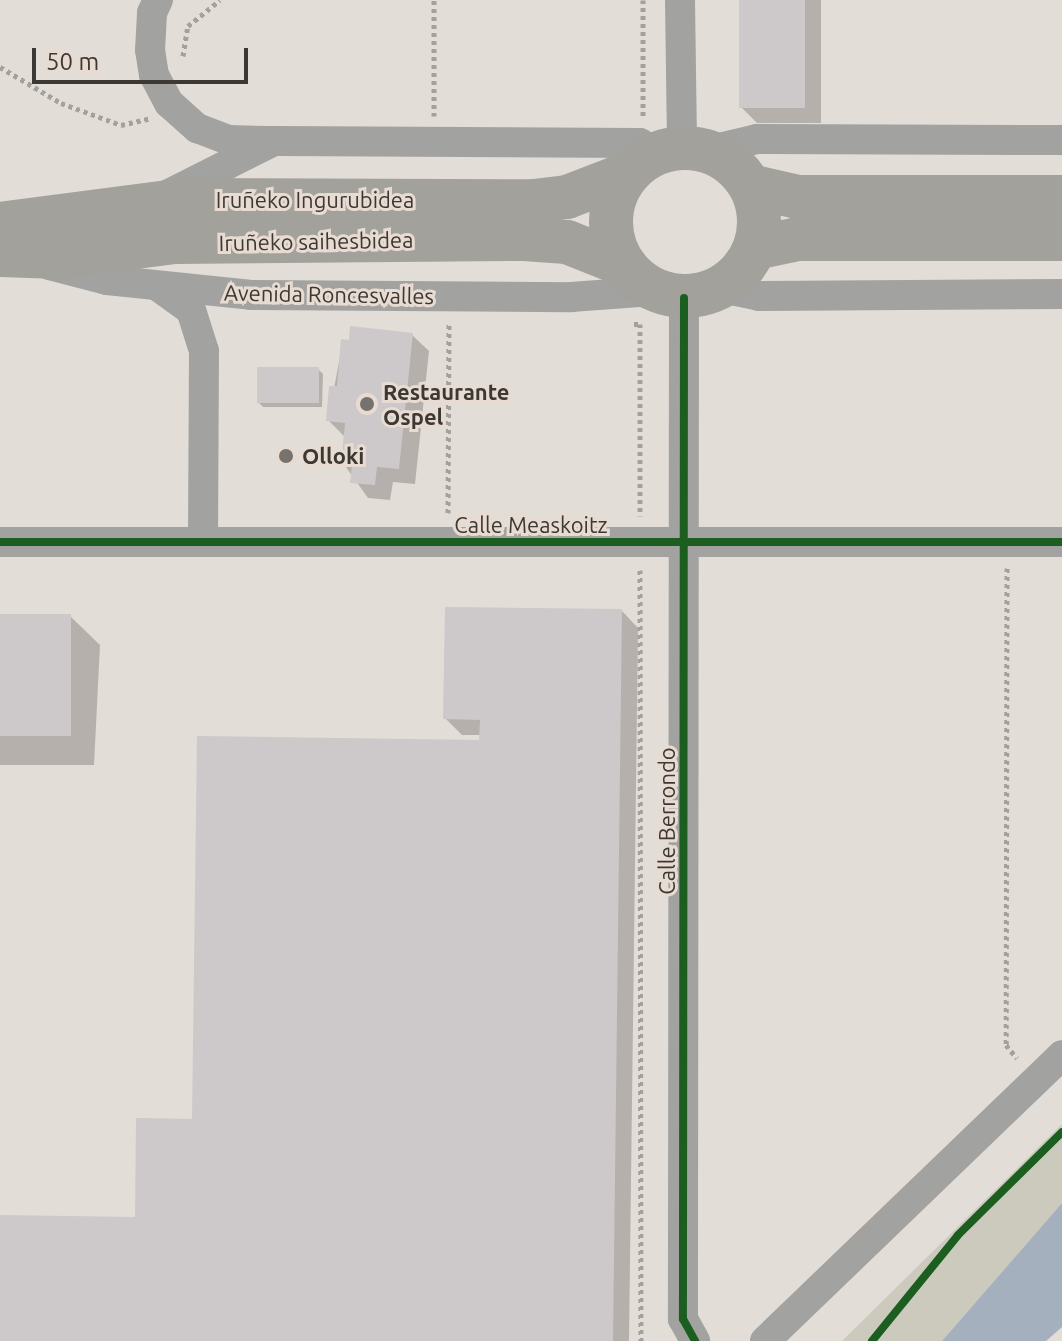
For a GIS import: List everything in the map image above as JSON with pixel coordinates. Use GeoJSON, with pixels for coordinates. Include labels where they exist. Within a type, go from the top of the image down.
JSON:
{"type":"FeatureCollection","features":[{"type":"Feature","properties":{"kind":"highway"},"geometry":{"type":"LineString","coordinates":[[662,150],[745,174],[754,187],[759,225],[755,248],[742,271],[661,293],[611,234],[613,202],[662,150]]}},
{"type":"Feature","properties":{"kind":"highway","name":"Iruñeko Ingurubidea"},"geometry":{"type":"LineString","coordinates":[[3,245],[150,204],[534,201],[567,197],[662,150]]}},
{"type":"Feature","properties":{"kind":"highway"},"geometry":{"type":"LineString","coordinates":[[754,187],[798,197],[1062,197]]}},
{"type":"Feature","properties":{"kind":"highway","name":"Iruñeko saihesbidea"},"geometry":{"type":"LineString","coordinates":[[3,245],[59,257],[175,242],[524,239],[567,242],[661,293]]}},
{"type":"Feature","properties":{"kind":"highway"},"geometry":{"type":"LineString","coordinates":[[755,248],[798,239],[1062,239]]}},
{"type":"Feature","properties":{"kind":"street"},"geometry":{"type":"LineString","coordinates":[[158,0],[152,13],[150,50],[154,75],[169,103],[197,128],[228,140],[640,143],[662,150],[757,139],[1062,140]]}},
{"type":"Feature","properties":{"kind":"street"},"geometry":{"type":"LineString","coordinates":[[662,150],[680,0]]}},
{"type":"Feature","properties":{"kind":"street"},"geometry":{"type":"LineString","coordinates":[[150,204],[274,141]]}},
{"type":"Feature","properties":{"kind":"street","name":"Avenida Roncesvalles"},"geometry":{"type":"LineString","coordinates":[[3,245],[156,286],[450,310],[571,297],[661,293],[759,296],[1062,294]]}},
{"type":"Feature","properties":{"kind":"street"},"geometry":{"type":"LineString","coordinates":[[156,286],[191,310],[204,351],[203,542]]}},
{"type":"Feature","properties":{"kind":"street","name":"Calle Berrondo"},"geometry":{"type":"LineString","coordinates":[[661,293],[686,543],[683,1319],[695,1341]]}},
{"type":"Feature","properties":{"kind":"street","name":"Calle Measkoitz"},"geometry":{"type":"LineString","coordinates":[[0,542],[1062,542]]}},
{"type":"Feature","properties":{"kind":"street"},"geometry":{"type":"LineString","coordinates":[[765,1341],[1062,1055]]}},
{"type":"Feature","properties":{"kind":"path"},"geometry":{"type":"LineString","coordinates":[[0,67],[61,103],[121,125],[143,122],[189,90],[182,68],[188,26],[220,0]]}},
{"type":"Feature","properties":{"kind":"path"},"geometry":{"type":"LineString","coordinates":[[434,0],[434,141]]}},
{"type":"Feature","properties":{"kind":"path"},"geometry":{"type":"LineString","coordinates":[[643,0],[662,150]]}},
{"type":"Feature","properties":{"kind":"path"},"geometry":{"type":"LineString","coordinates":[[641,1341],[640,324],[661,293]]}},
{"type":"Feature","properties":{"kind":"path"},"geometry":{"type":"LineString","coordinates":[[450,310],[465,325]]}},
{"type":"Feature","properties":{"kind":"path"},"geometry":{"type":"LineString","coordinates":[[447,542],[450,310]]}},
{"type":"Feature","properties":{"kind":"path"},"geometry":{"type":"LineString","coordinates":[[1007,542],[1006,1045],[1035,1081]]}},
{"type":"Feature","properties":{"kind":"path"},"geometry":{"type":"LineString","coordinates":[[872,1341],[958,1235],[1062,1132]]}},
{"type":"Feature","properties":{"kind":"shaded area"},"geometry":{"type":"Polygon","coordinates":[[[1062,1124],[1062,1203],[942,1341],[842,1341],[1062,1124]]]}},
{"type":"Feature","properties":{"kind":"water"},"geometry":{"type":"Polygon","coordinates":[[[1062,1203],[1062,1327],[1046,1341],[942,1341],[1062,1203]]]}},
{"type":"Feature","properties":{"kind":"building"},"geometry":{"type":"Polygon","coordinates":[[[739,0],[805,0],[805,108],[739,108],[739,0]]]}},
{"type":"Feature","properties":{"kind":"building","name":"Restaurante Ospel"},"geometry":{"type":"Polygon","coordinates":[[[350,326],[413,333],[399,469],[377,467],[375,485],[350,483],[352,465],[341,464],[345,423],[326,421],[329,386],[337,386],[341,339],[349,340],[350,326]]]}},
{"type":"Feature","properties":{"kind":"building"},"geometry":{"type":"Polygon","coordinates":[[[257,367],[319,367],[319,403],[257,403],[257,367]]]}},
{"type":"Feature","properties":{"kind":"building"},"geometry":{"type":"Polygon","coordinates":[[[445,607],[622,609],[613,1341],[0,1341],[0,1215],[135,1217],[136,1118],[192,1119],[197,736],[479,740],[480,720],[443,719],[445,607]]]}},
{"type":"Feature","properties":{"kind":"building"},"geometry":{"type":"Polygon","coordinates":[[[0,614],[71,614],[71,736],[0,736],[0,614]]]}},
{"type":"Feature","properties":{"kind":"cycle path"},"geometry":{"type":"LineString","coordinates":[[684,298],[683,1319],[695,1341]]}},
{"type":"Feature","properties":{"kind":"cycle path"},"geometry":{"type":"LineString","coordinates":[[0,542],[1062,542]]}},
{"type":"Feature","properties":{"kind":"cycle path"},"geometry":{"type":"LineString","coordinates":[[872,1341],[958,1235],[1062,1132]]}},
{"type":"Feature","properties":{"kind":"place","name":"Restaurante Ospel"},"geometry":{"type":"Point","coordinates":[367,404]}},
{"type":"Feature","properties":{"kind":"place","name":"Olloki"},"geometry":{"type":"Point","coordinates":[286,456]}}]}
